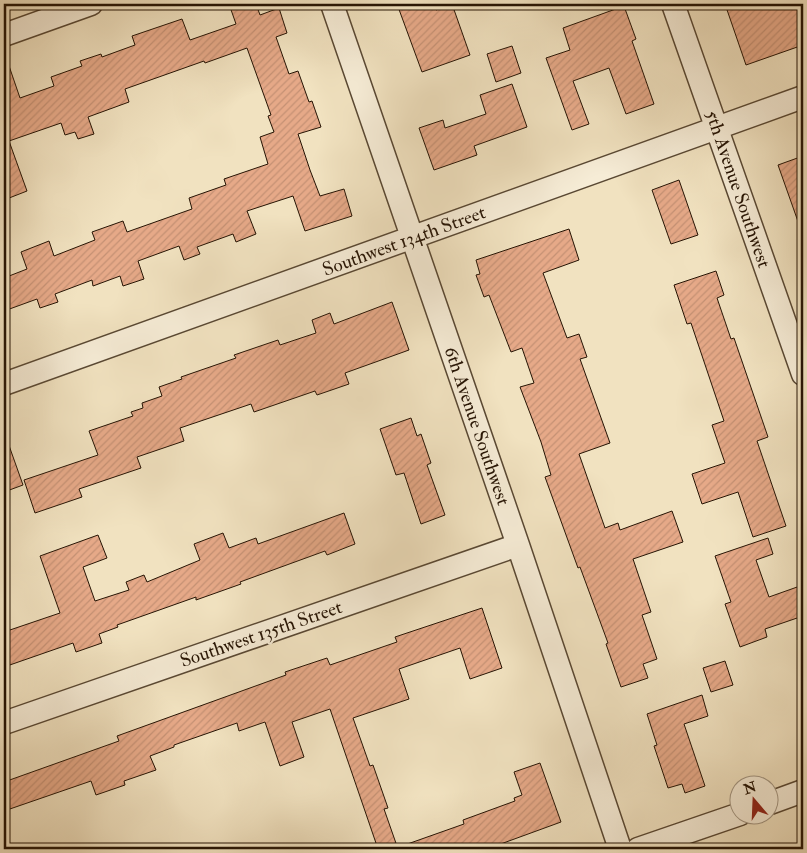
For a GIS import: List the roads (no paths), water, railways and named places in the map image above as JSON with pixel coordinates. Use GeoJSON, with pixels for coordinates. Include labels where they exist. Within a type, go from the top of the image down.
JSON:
{"type":"FeatureCollection","features":[{"type":"Feature","properties":{"kind":"street"},"geometry":{"type":"LineString","coordinates":[[4,34],[91,4]]}},
{"type":"Feature","properties":{"kind":"street","name":"6th Avenue Southwest"},"geometry":{"type":"LineString","coordinates":[[332,4],[518,545],[620,849]]}},
{"type":"Feature","properties":{"kind":"street","name":"5th Avenue Southwest"},"geometry":{"type":"LineString","coordinates":[[673,4],[803,374]]}},
{"type":"Feature","properties":{"kind":"street","name":"Southwest 134th Street"},"geometry":{"type":"LineString","coordinates":[[4,384],[803,97]]}},
{"type":"Feature","properties":{"kind":"street","name":"Southwest 135th Street"},"geometry":{"type":"LineString","coordinates":[[4,723],[518,545]]}},
{"type":"Feature","properties":{"kind":"street"},"geometry":{"type":"LineString","coordinates":[[780,799],[803,791]]}},
{"type":"Feature","properties":{"kind":"street"},"geometry":{"type":"LineString","coordinates":[[638,849],[730,817]]}}]}
